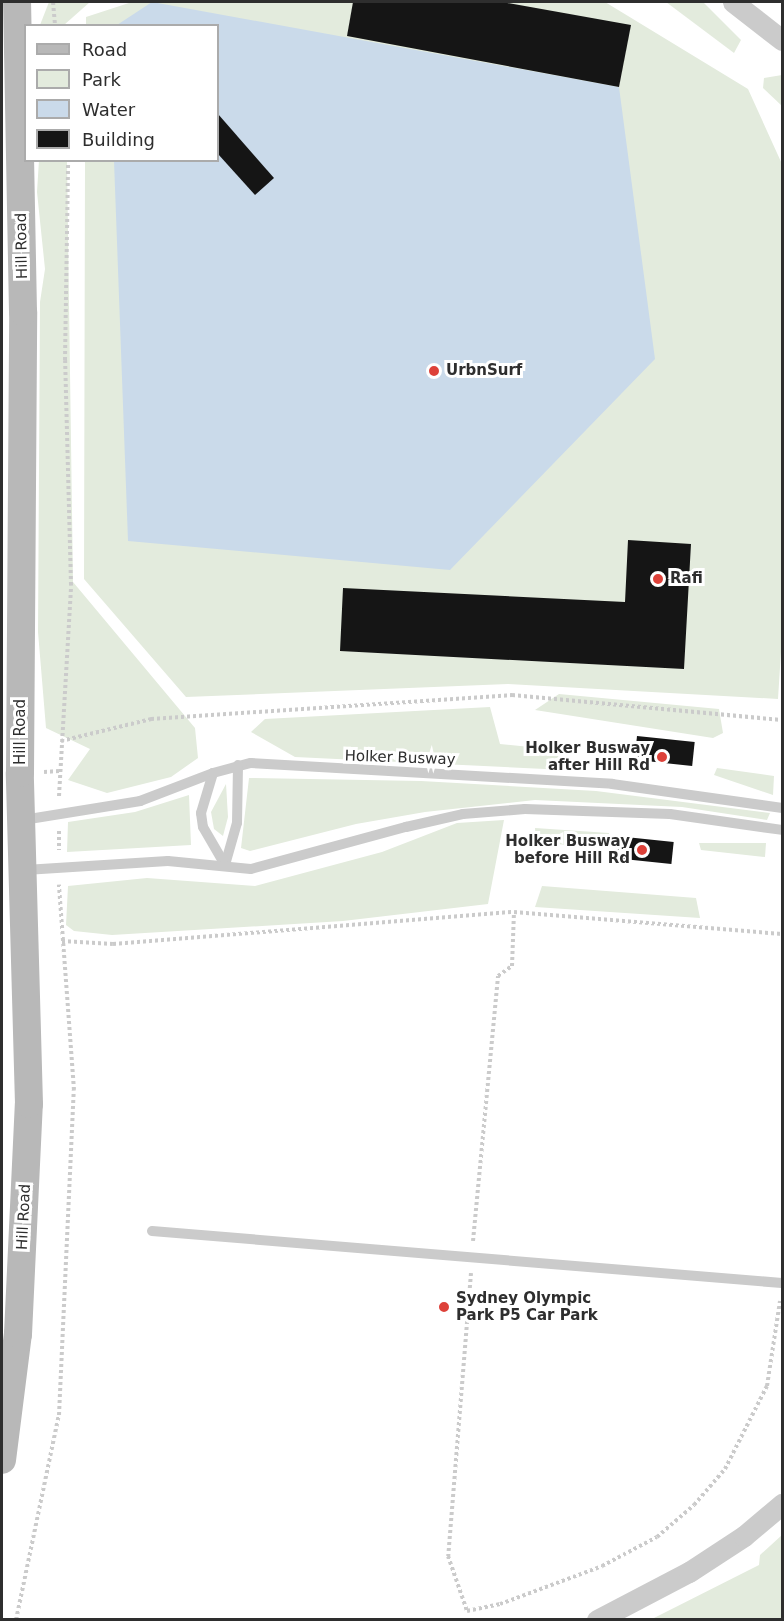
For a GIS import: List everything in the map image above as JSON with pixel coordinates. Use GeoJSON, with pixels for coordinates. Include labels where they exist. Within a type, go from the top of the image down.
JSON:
{"type":"FeatureCollection","features":[{"type":"Feature","properties":{"kind":"street","name":"Hill Road"},"geometry":{"type":"LineString","coordinates":[[2,1460],[18,1334],[29,1104],[13,872],[12,823],[23,312],[17,2]]}},
{"type":"Feature","properties":{"kind":"street"},"geometry":{"type":"LineString","coordinates":[[732,2],[783,40]]}},
{"type":"Feature","properties":{"kind":"street"},"geometry":{"type":"LineString","coordinates":[[597,1620],[689,1572],[783,1504]]}},
{"type":"Feature","properties":{"kind":"lane","name":"Holker Busway"},"geometry":{"type":"LineString","coordinates":[[12,823],[59,811],[140,801],[238,765],[612,784],[783,808]]}},
{"type":"Feature","properties":{"kind":"lane"},"geometry":{"type":"LineString","coordinates":[[225,866],[237,823],[238,765]]}},
{"type":"Feature","properties":{"kind":"lane"},"geometry":{"type":"LineString","coordinates":[[213,773],[205,792],[202,820],[225,866]]}},
{"type":"Feature","properties":{"kind":"lane"},"geometry":{"type":"LineString","coordinates":[[13,872],[168,861],[258,868],[417,824],[463,814],[525,809],[670,814],[783,830]]}},
{"type":"Feature","properties":{"kind":"lane"},"geometry":{"type":"LineString","coordinates":[[152,1231],[783,1283]]}},
{"type":"Feature","properties":{"kind":"path"},"geometry":{"type":"LineString","coordinates":[[53,2],[55,24]]}},
{"type":"Feature","properties":{"kind":"path"},"geometry":{"type":"LineString","coordinates":[[16,1620],[59,1415],[74,1090],[59,867],[61,741],[71,585],[65,360],[68,162]]}},
{"type":"Feature","properties":{"kind":"path"},"geometry":{"type":"LineString","coordinates":[[61,741],[152,719],[198,714],[512,695],[783,720]]}},
{"type":"Feature","properties":{"kind":"path"},"geometry":{"type":"LineString","coordinates":[[63,941],[113,944],[514,912],[783,934]]}},
{"type":"Feature","properties":{"kind":"path"},"geometry":{"type":"LineString","coordinates":[[467,1611],[500,1604],[602,1566],[657,1537],[694,1505],[725,1469],[767,1386],[781,1297]]}},
{"type":"Feature","properties":{"kind":"green space"},"geometry":{"type":"Polygon","coordinates":[[[49,2],[90,2],[65,24],[40,24],[49,2]]]}},
{"type":"Feature","properties":{"kind":"green space","name":"UrbnSurf"},"geometry":{"type":"Polygon","coordinates":[[[132,2],[605,2],[748,89],[782,164],[782,636],[778,699],[508,684],[186,697],[84,579],[85,162],[219,162],[219,24],[86,24],[86,17],[132,2]]]}},
{"type":"Feature","properties":{"kind":"green space"},"geometry":{"type":"Polygon","coordinates":[[[666,2],[703,2],[741,40],[734,53],[666,2]]]}},
{"type":"Feature","properties":{"kind":"green space"},"geometry":{"type":"Polygon","coordinates":[[[782,75],[782,106],[763,88],[764,78],[782,75]]]}},
{"type":"Feature","properties":{"kind":"green space"},"geometry":{"type":"Polygon","coordinates":[[[39,162],[67,162],[73,582],[195,728],[198,758],[171,777],[107,793],[68,780],[90,749],[46,728],[38,632],[40,302],[45,269],[37,192],[39,162]]]}},
{"type":"Feature","properties":{"kind":"green space"},"geometry":{"type":"Polygon","coordinates":[[[559,694],[719,709],[723,733],[713,738],[535,710],[559,694]]]}},
{"type":"Feature","properties":{"kind":"green space"},"geometry":{"type":"Polygon","coordinates":[[[490,707],[500,744],[569,751],[566,770],[295,757],[251,732],[265,719],[490,707]]]}},
{"type":"Feature","properties":{"kind":"green space"},"geometry":{"type":"Polygon","coordinates":[[[717,768],[774,776],[773,795],[714,775],[717,768]]]}},
{"type":"Feature","properties":{"kind":"green space"},"geometry":{"type":"Polygon","coordinates":[[[249,778],[421,781],[596,791],[770,813],[767,820],[682,807],[535,800],[425,812],[356,824],[250,851],[241,848],[249,778]]]}},
{"type":"Feature","properties":{"kind":"green space"},"geometry":{"type":"Polygon","coordinates":[[[226,784],[228,817],[223,836],[214,829],[211,812],[226,784]]]}},
{"type":"Feature","properties":{"kind":"green space"},"geometry":{"type":"Polygon","coordinates":[[[189,795],[191,845],[67,852],[68,822],[135,812],[189,795]]]}},
{"type":"Feature","properties":{"kind":"green space"},"geometry":{"type":"Polygon","coordinates":[[[504,820],[488,904],[343,921],[112,935],[74,931],[66,925],[68,886],[147,878],[255,886],[382,852],[457,823],[504,820]]]}},
{"type":"Feature","properties":{"kind":"green space"},"geometry":{"type":"Polygon","coordinates":[[[535,828],[609,833],[609,849],[536,842],[535,828]]]}},
{"type":"Feature","properties":{"kind":"green space"},"geometry":{"type":"Polygon","coordinates":[[[699,843],[766,843],[765,857],[701,850],[699,843]]]}},
{"type":"Feature","properties":{"kind":"green space"},"geometry":{"type":"Polygon","coordinates":[[[542,886],[696,898],[700,918],[535,907],[542,886]]]}},
{"type":"Feature","properties":{"kind":"green space"},"geometry":{"type":"Polygon","coordinates":[[[782,1535],[782,1619],[652,1619],[759,1565],[760,1555],[782,1535]]]}},
{"type":"Feature","properties":{"kind":"water"},"geometry":{"type":"Polygon","coordinates":[[[152,2],[619,87],[655,359],[450,570],[128,541],[114,162],[219,162],[219,24],[119,24],[152,2]]]}},
{"type":"Feature","properties":{"kind":"building"},"geometry":{"type":"Polygon","coordinates":[[[353,2],[502,2],[631,25],[619,87],[347,36],[353,2]]]}},
{"type":"Feature","properties":{"kind":"building"},"geometry":{"type":"Polygon","coordinates":[[[219,115],[274,178],[255,195],[219,155],[219,115]]]}},
{"type":"Feature","properties":{"kind":"building"},"geometry":{"type":"Polygon","coordinates":[[[628,540],[691,544],[684,669],[340,651],[343,588],[625,602],[628,540]]]}},
{"type":"Feature","properties":{"kind":"building"},"geometry":{"type":"Polygon","coordinates":[[[637,736],[695,742],[692,766],[634,760],[637,736]]]}},
{"type":"Feature","properties":{"kind":"building"},"geometry":{"type":"Polygon","coordinates":[[[616,836],[674,842],[671,864],[614,858],[616,836]]]}},
{"type":"Feature","properties":{"kind":"place","name":"UrbnSurf"},"geometry":{"type":"Point","coordinates":[434,371]}},
{"type":"Feature","properties":{"kind":"place","name":"Rafi"},"geometry":{"type":"Point","coordinates":[658,579]}},
{"type":"Feature","properties":{"kind":"place","name":"Holker Busway after Hill Rd"},"geometry":{"type":"Point","coordinates":[662,757]}},
{"type":"Feature","properties":{"kind":"place","name":"Holker Busway before Hill Rd"},"geometry":{"type":"Point","coordinates":[642,850]}},
{"type":"Feature","properties":{"kind":"place","name":"Sydney Olympic Park P5 Car Park"},"geometry":{"type":"Point","coordinates":[444,1307]}}]}
